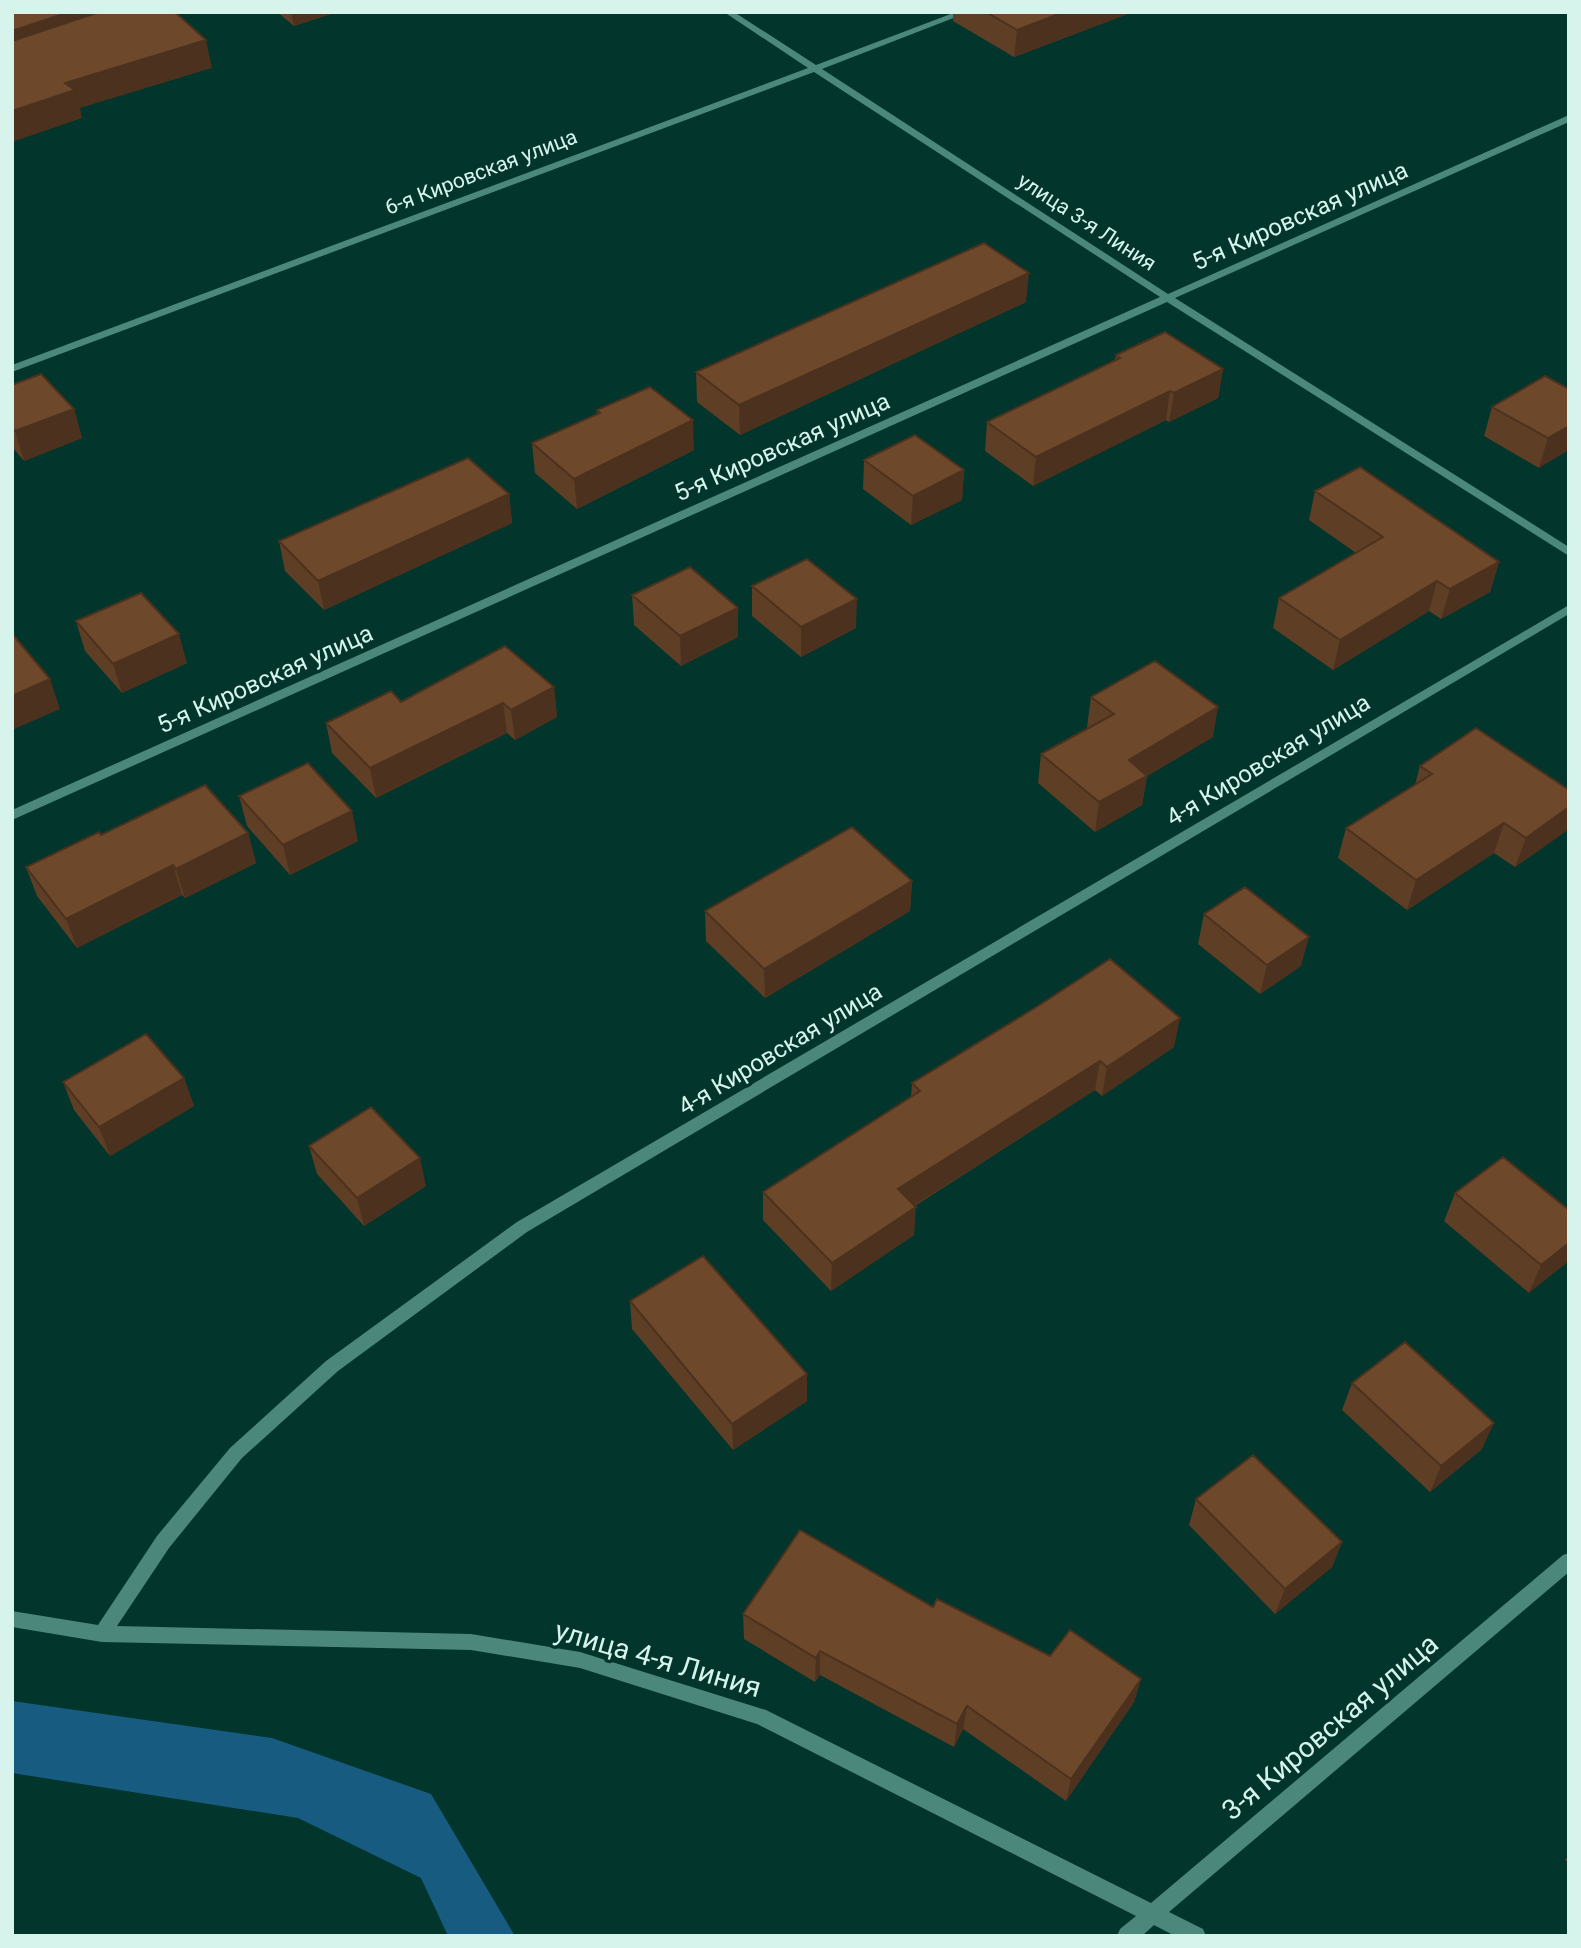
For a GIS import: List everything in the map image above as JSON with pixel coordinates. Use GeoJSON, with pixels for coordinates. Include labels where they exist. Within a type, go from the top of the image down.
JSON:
{"type":"FeatureCollection","features":[{"type":"Feature","properties":{"kind":"street","name":"улица 3-я Линия"},"geometry":{"type":"LineString","coordinates":[[728,12],[1168,298],[1569,552]]}},
{"type":"Feature","properties":{"kind":"street","name":"6-я Кировская улица"},"geometry":{"type":"LineString","coordinates":[[12,369],[965,12]]}},
{"type":"Feature","properties":{"kind":"street","name":"5-я Кировская улица"},"geometry":{"type":"LineString","coordinates":[[12,815],[1569,118]]}},
{"type":"Feature","properties":{"kind":"street","name":"4-я Кировская улица"},"geometry":{"type":"LineString","coordinates":[[102,1634],[163,1542],[236,1453],[332,1366],[522,1227],[1569,609]]}},
{"type":"Feature","properties":{"kind":"street","name":"3-я Кировская улица"},"geometry":{"type":"LineString","coordinates":[[1127,1936],[1569,1561]]}},
{"type":"Feature","properties":{"kind":"street","name":"улица 4-я Линия"},"geometry":{"type":"LineString","coordinates":[[12,1619],[102,1634],[471,1642],[580,1660],[760,1716],[1196,1936]]}},
{"type":"Feature","properties":{"kind":"water"},"geometry":{"type":"Polygon","coordinates":[[[12,1701],[272,1738],[431,1794],[515,1936],[448,1936],[421,1878],[298,1818],[12,1773],[12,1701]]]}},
{"type":"Feature","properties":{"kind":"building"},"geometry":{"type":"Polygon","coordinates":[[[12,12],[69,12],[12,31],[12,12]]]}},
{"type":"Feature","properties":{"kind":"building"},"geometry":{"type":"Polygon","coordinates":[[[99,12],[175,12],[206,40],[65,83],[75,90],[12,111],[12,41],[99,12]]]}},
{"type":"Feature","properties":{"kind":"building"},"geometry":{"type":"Polygon","coordinates":[[[986,12],[1064,12],[1017,30],[986,12]]]}},
{"type":"Feature","properties":{"kind":"building"},"geometry":{"type":"Polygon","coordinates":[[[984,243],[1029,273],[739,405],[696,372],[984,243]]]}},
{"type":"Feature","properties":{"kind":"building"},"geometry":{"type":"Polygon","coordinates":[[[1165,332],[1223,369],[1174,393],[1170,391],[1036,457],[987,422],[1120,358],[1116,355],[1165,332]]]}},
{"type":"Feature","properties":{"kind":"building"},"geometry":{"type":"Polygon","coordinates":[[[41,374],[74,409],[15,431],[12,428],[12,385],[41,374]]]}},
{"type":"Feature","properties":{"kind":"building"},"geometry":{"type":"Polygon","coordinates":[[[1545,376],[1569,389],[1569,426],[1548,438],[1492,407],[1545,376]]]}},
{"type":"Feature","properties":{"kind":"building"},"geometry":{"type":"Polygon","coordinates":[[[650,387],[693,420],[574,479],[532,443],[600,413],[597,410],[650,387]]]}},
{"type":"Feature","properties":{"kind":"building"},"geometry":{"type":"Polygon","coordinates":[[[915,435],[964,470],[913,496],[864,460],[915,435]]]}},
{"type":"Feature","properties":{"kind":"building"},"geometry":{"type":"Polygon","coordinates":[[[468,458],[509,494],[318,581],[279,541],[468,458]]]}},
{"type":"Feature","properties":{"kind":"building"},"geometry":{"type":"Polygon","coordinates":[[[1360,467],[1499,562],[1450,589],[1437,581],[1340,640],[1279,598],[1383,537],[1315,491],[1360,467]]]}},
{"type":"Feature","properties":{"kind":"building"},"geometry":{"type":"Polygon","coordinates":[[[807,559],[857,599],[801,627],[752,586],[807,559]]]}},
{"type":"Feature","properties":{"kind":"building"},"geometry":{"type":"Polygon","coordinates":[[[690,567],[738,608],[680,636],[632,595],[690,567]]]}},
{"type":"Feature","properties":{"kind":"building"},"geometry":{"type":"Polygon","coordinates":[[[141,593],[179,634],[113,664],[76,621],[141,593]]]}},
{"type":"Feature","properties":{"kind":"building"},"geometry":{"type":"Polygon","coordinates":[[[14,636],[50,679],[12,696],[12,637],[14,636]]]}},
{"type":"Feature","properties":{"kind":"building"},"geometry":{"type":"Polygon","coordinates":[[[505,646],[554,687],[511,710],[503,703],[370,768],[326,723],[391,691],[401,702],[505,646]]]}},
{"type":"Feature","properties":{"kind":"building"},"geometry":{"type":"Polygon","coordinates":[[[1155,661],[1218,707],[1129,760],[1147,776],[1099,802],[1041,754],[1114,714],[1091,697],[1155,661]]]}},
{"type":"Feature","properties":{"kind":"building"},"geometry":{"type":"Polygon","coordinates":[[[1476,728],[1569,790],[1569,807],[1526,838],[1504,823],[1416,880],[1346,828],[1432,774],[1420,766],[1476,728]]]}},
{"type":"Feature","properties":{"kind":"building"},"geometry":{"type":"Polygon","coordinates":[[[308,763],[352,811],[283,845],[239,796],[308,763]]]}},
{"type":"Feature","properties":{"kind":"building"},"geometry":{"type":"Polygon","coordinates":[[[205,785],[248,833],[176,869],[173,865],[66,919],[26,867],[99,832],[101,835],[205,785]]]}},
{"type":"Feature","properties":{"kind":"building"},"geometry":{"type":"Polygon","coordinates":[[[852,827],[912,881],[764,969],[705,911],[852,827]]]}},
{"type":"Feature","properties":{"kind":"building"},"geometry":{"type":"Polygon","coordinates":[[[1245,887],[1309,937],[1267,965],[1204,914],[1245,887]]]}},
{"type":"Feature","properties":{"kind":"building"},"geometry":{"type":"Polygon","coordinates":[[[1110,959],[1180,1018],[1107,1067],[1100,1061],[898,1189],[916,1207],[832,1263],[763,1192],[920,1091],[912,1083],[1110,959]]]}},
{"type":"Feature","properties":{"kind":"building"},"geometry":{"type":"Polygon","coordinates":[[[146,1034],[184,1078],[99,1127],[63,1082],[146,1034]]]}},
{"type":"Feature","properties":{"kind":"building"},"geometry":{"type":"Polygon","coordinates":[[[371,1107],[420,1158],[357,1198],[309,1146],[371,1107]]]}},
{"type":"Feature","properties":{"kind":"building"},"geometry":{"type":"Polygon","coordinates":[[[1503,1157],[1569,1210],[1569,1243],[1541,1265],[1455,1193],[1503,1157]]]}},
{"type":"Feature","properties":{"kind":"building"},"geometry":{"type":"Polygon","coordinates":[[[703,1256],[807,1374],[732,1424],[630,1301],[703,1256]]]}},
{"type":"Feature","properties":{"kind":"building"},"geometry":{"type":"Polygon","coordinates":[[[1405,1342],[1494,1423],[1441,1466],[1352,1383],[1405,1342]]]}},
{"type":"Feature","properties":{"kind":"building"},"geometry":{"type":"Polygon","coordinates":[[[1253,1455],[1342,1542],[1285,1589],[1196,1499],[1253,1455]]]}},
{"type":"Feature","properties":{"kind":"building"},"geometry":{"type":"Polygon","coordinates":[[[800,1530],[933,1607],[937,1599],[1050,1656],[1070,1630],[1141,1679],[1071,1779],[967,1706],[957,1724],[820,1651],[816,1658],[743,1614],[800,1530]]]}}]}
